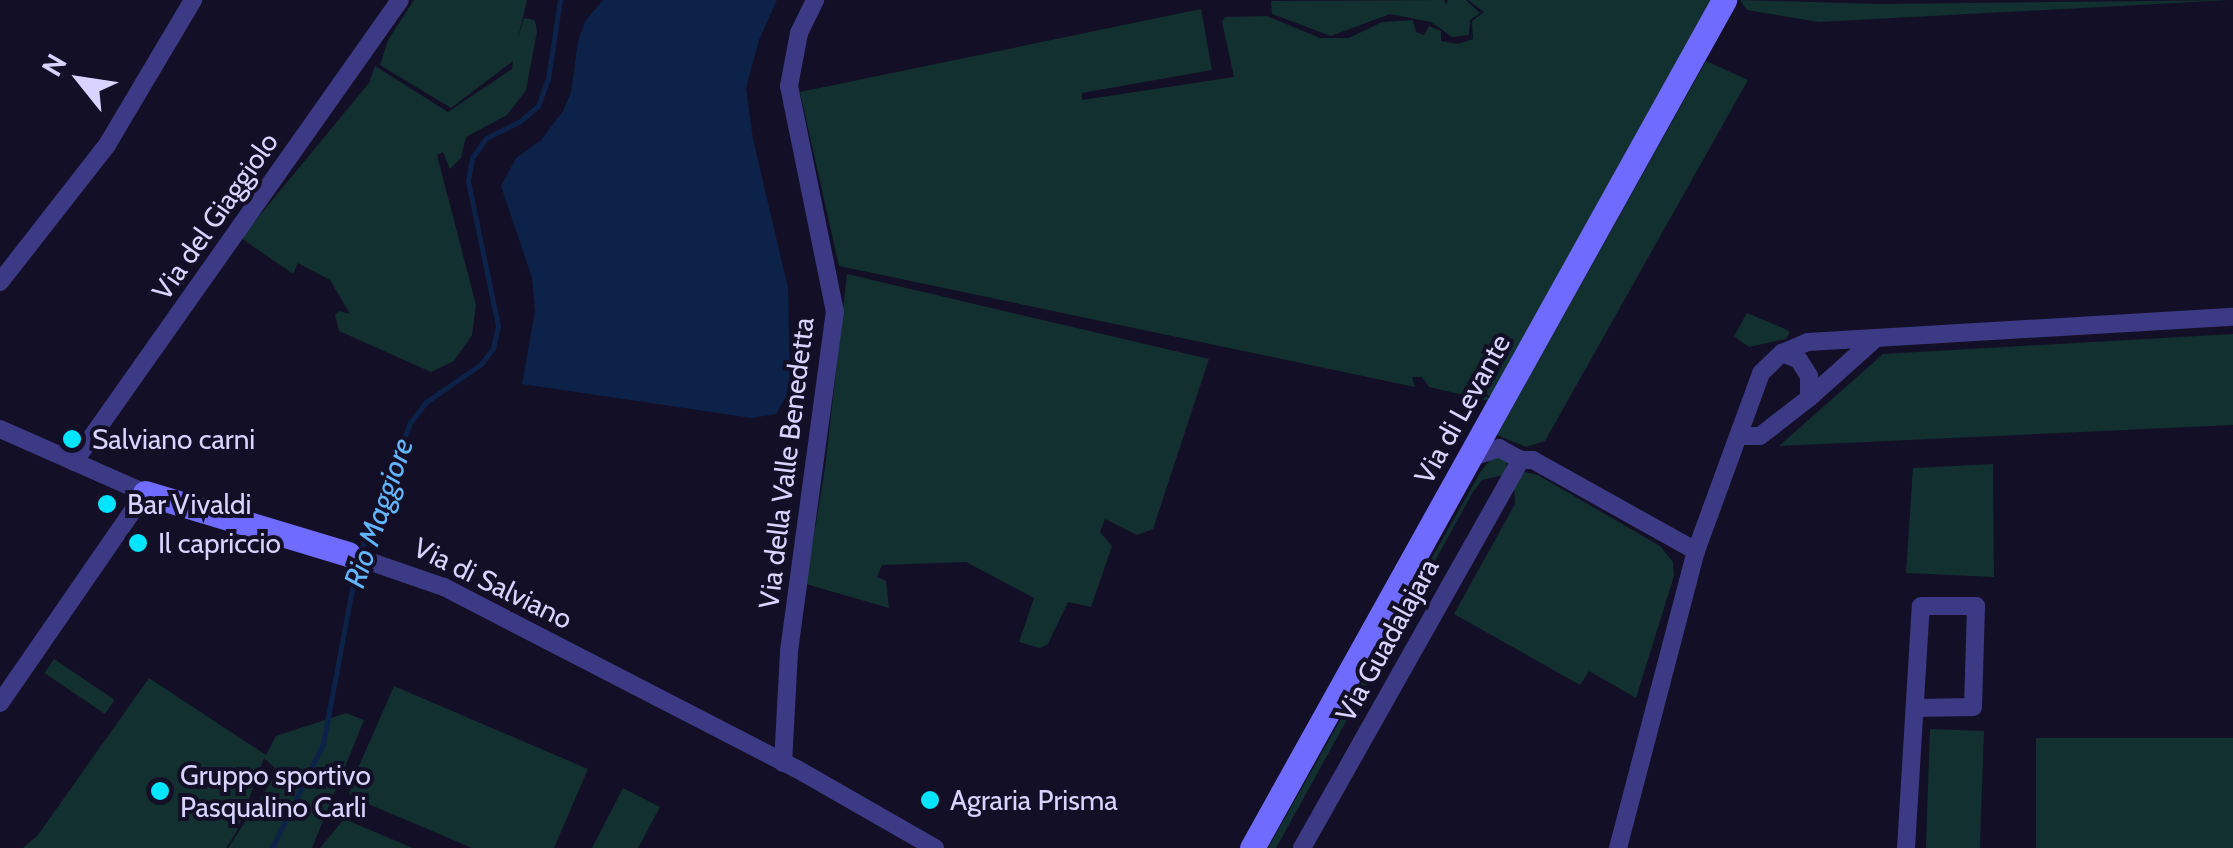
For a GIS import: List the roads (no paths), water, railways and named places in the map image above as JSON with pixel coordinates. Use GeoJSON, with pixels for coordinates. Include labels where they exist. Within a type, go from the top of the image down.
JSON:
{"type":"FeatureCollection","features":[{"type":"Feature","properties":{"kind":"main road","name":"Via di Levante"},"geometry":{"type":"LineString","coordinates":[[1252,848],[1724,0]]}},
{"type":"Feature","properties":{"kind":"main road","name":"Via di Salviano"},"geometry":{"type":"LineString","coordinates":[[145,493],[348,554]]}},
{"type":"Feature","properties":{"kind":"street"},"geometry":{"type":"LineString","coordinates":[[0,282],[106,145],[192,0]]}},
{"type":"Feature","properties":{"kind":"street","name":"Via del Giaggiolo"},"geometry":{"type":"LineString","coordinates":[[74,462],[400,0]]}},
{"type":"Feature","properties":{"kind":"street","name":"Via della Valle Benedetta"},"geometry":{"type":"LineString","coordinates":[[783,763],[789,651],[835,312],[789,86],[799,33],[815,0]]}},
{"type":"Feature","properties":{"kind":"street"},"geometry":{"type":"LineString","coordinates":[[1618,848],[1696,551],[1761,373],[1782,353],[1808,342],[2233,316]]}},
{"type":"Feature","properties":{"kind":"street"},"geometry":{"type":"LineString","coordinates":[[1739,436],[1760,436],[1876,338]]}},
{"type":"Feature","properties":{"kind":"street"},"geometry":{"type":"LineString","coordinates":[[1782,353],[1806,368],[1809,398]]}},
{"type":"Feature","properties":{"kind":"street","name":"Via di Salviano"},"geometry":{"type":"LineString","coordinates":[[0,429],[145,493]]}},
{"type":"Feature","properties":{"kind":"street"},"geometry":{"type":"LineString","coordinates":[[1469,458],[1498,448],[1521,460],[1533,460],[1696,551]]}},
{"type":"Feature","properties":{"kind":"street","name":"Via Guadalajara"},"geometry":{"type":"LineString","coordinates":[[1302,848],[1521,460]]}},
{"type":"Feature","properties":{"kind":"street"},"geometry":{"type":"LineString","coordinates":[[0,703],[145,493]]}},
{"type":"Feature","properties":{"kind":"street","name":"Via di Salviano"},"geometry":{"type":"LineString","coordinates":[[348,554],[444,588],[783,763],[935,848]]}},
{"type":"Feature","properties":{"kind":"street"},"geometry":{"type":"LineString","coordinates":[[1906,848],[1921,606],[1976,606],[1973,707],[1915,708]]}},
{"type":"Feature","properties":{"kind":"water"},"geometry":{"type":"Polygon","coordinates":[[[603,0],[777,0],[759,40],[746,88],[753,139],[788,288],[790,374],[786,397],[776,414],[752,418],[522,384],[535,311],[532,278],[501,186],[516,158],[541,140],[563,111],[571,92],[585,21],[603,0]]]}},
{"type":"Feature","properties":{"kind":"waterway","name":"Rio Maggiore"},"geometry":{"type":"LineString","coordinates":[[360,553],[410,423],[426,402],[481,364],[493,348],[498,326],[468,181],[472,158],[486,138],[519,122],[538,106],[548,79],[560,0]]}},
{"type":"Feature","properties":{"kind":"waterway","name":"Rio Maggiore"},"geometry":{"type":"LineString","coordinates":[[272,848],[323,744],[357,563]]}},
{"type":"Feature","properties":{"kind":"place","name":"Salviano carni"},"geometry":{"type":"Point","coordinates":[72,439]}},
{"type":"Feature","properties":{"kind":"place","name":"Bar Vivaldi"},"geometry":{"type":"Point","coordinates":[107,504]}},
{"type":"Feature","properties":{"kind":"place","name":"Il capriccio"},"geometry":{"type":"Point","coordinates":[138,543]}},
{"type":"Feature","properties":{"kind":"place","name":"Gruppo sportivo Pasqualino Carli"},"geometry":{"type":"Point","coordinates":[160,791]}},
{"type":"Feature","properties":{"kind":"place","name":"Agraria Prisma"},"geometry":{"type":"Point","coordinates":[930,800]}}]}
